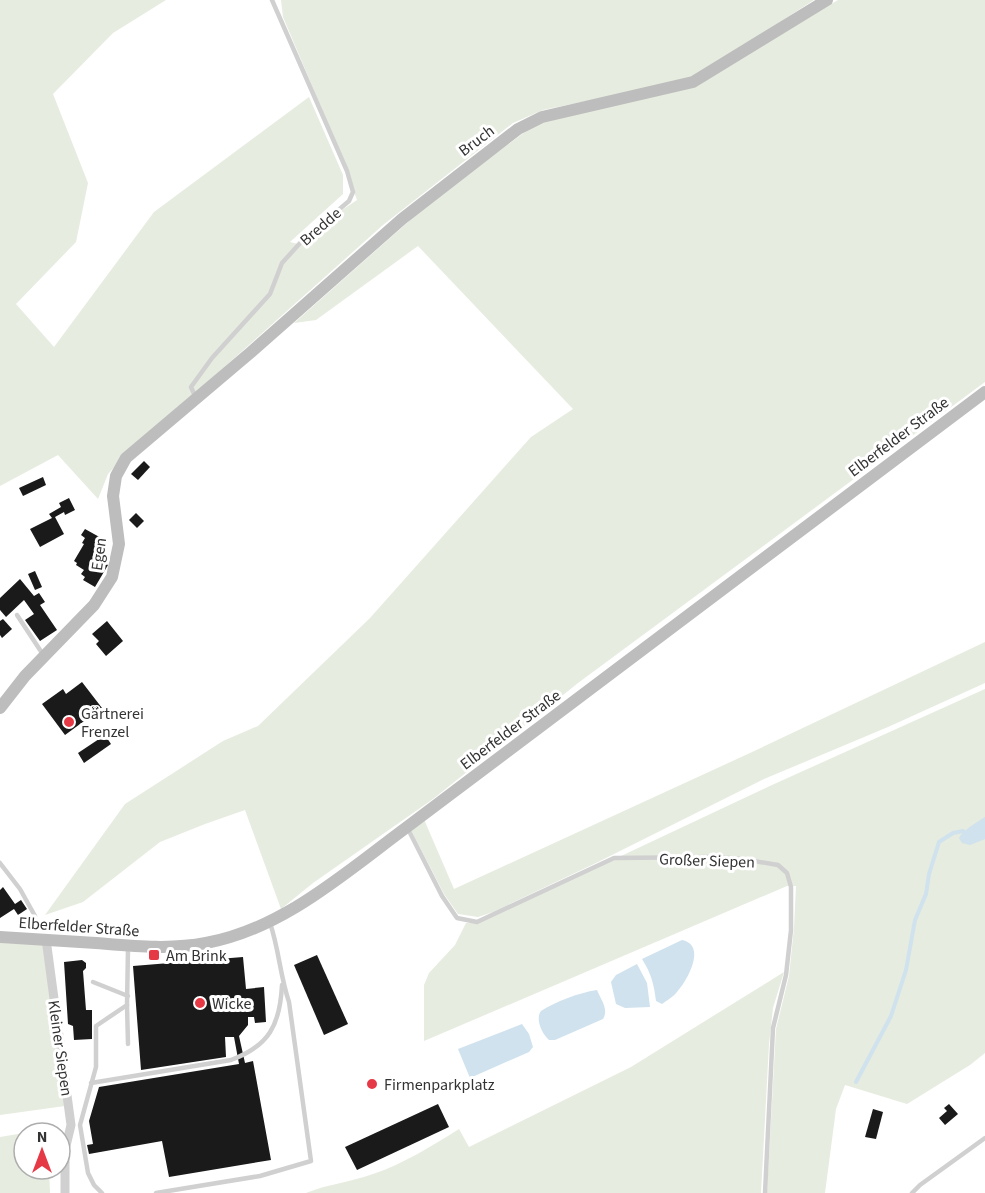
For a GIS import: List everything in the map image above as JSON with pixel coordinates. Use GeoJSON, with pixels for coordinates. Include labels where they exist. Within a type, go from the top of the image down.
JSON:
{"type":"FeatureCollection","features":[{"type":"Feature","properties":{"kind":"main road","name":"Bruch"},"geometry":{"type":"LineString","coordinates":[[196,398],[402,219],[518,129],[542,117],[693,82],[826,0]]}},
{"type":"Feature","properties":{"kind":"main road","name":"Elberfelder Straße"},"geometry":{"type":"LineString","coordinates":[[0,937],[169,947],[206,944],[270,921],[313,897],[985,392]]}},
{"type":"Feature","properties":{"kind":"main road","name":"Egen"},"geometry":{"type":"LineString","coordinates":[[0,708],[25,676],[94,605],[112,577],[119,544],[113,496],[116,476],[126,458],[196,398]]}},
{"type":"Feature","properties":{"kind":"street","name":"Kleiner Siepen"},"geometry":{"type":"LineString","coordinates":[[46,939],[71,1125],[66,1150],[65,1193]]}},
{"type":"Feature","properties":{"kind":"lane","name":"Bredde"},"geometry":{"type":"LineString","coordinates":[[196,398],[191,387],[212,358],[270,294],[282,263],[301,242],[349,201],[353,192],[273,0]]}},
{"type":"Feature","properties":{"kind":"lane"},"geometry":{"type":"LineString","coordinates":[[17,615],[45,657]]}},
{"type":"Feature","properties":{"kind":"lane","name":"Großer Siepen"},"geometry":{"type":"LineString","coordinates":[[407,827],[442,897],[457,918],[477,921],[614,858],[742,859],[777,865],[787,873],[791,887],[791,930],[786,975],[773,1028],[765,1193]]}},
{"type":"Feature","properties":{"kind":"lane"},"geometry":{"type":"LineString","coordinates":[[0,863],[20,889],[35,916]]}},
{"type":"Feature","properties":{"kind":"lane"},"geometry":{"type":"LineString","coordinates":[[91,1083],[231,1060],[249,1053],[261,1044],[271,1032],[281,1003],[282,983],[276,940],[270,921]]}},
{"type":"Feature","properties":{"kind":"lane"},"geometry":{"type":"LineString","coordinates":[[128,946],[128,1044]]}},
{"type":"Feature","properties":{"kind":"lane"},"geometry":{"type":"LineString","coordinates":[[93,982],[128,996]]}},
{"type":"Feature","properties":{"kind":"lane"},"geometry":{"type":"LineString","coordinates":[[156,1193],[260,1176],[311,1161],[289,1002],[282,983]]}},
{"type":"Feature","properties":{"kind":"lane"},"geometry":{"type":"LineString","coordinates":[[102,1193],[94,1185],[88,1173],[80,1125],[96,1067],[96,1026],[127,1005]]}},
{"type":"Feature","properties":{"kind":"lane"},"geometry":{"type":"LineString","coordinates":[[912,1193],[985,1138]]}},
{"type":"Feature","properties":{"kind":"shaded area"},"geometry":{"type":"Polygon","coordinates":[[[0,0],[166,0],[113,33],[53,94],[88,183],[76,242],[16,304],[54,347],[154,212],[309,97],[343,175],[343,194],[290,242],[302,245],[339,212],[357,200],[338,147],[283,17],[281,0],[814,0],[721,60],[683,81],[543,110],[513,123],[383,225],[147,433],[108,474],[98,499],[58,455],[0,486],[0,0]]]}},
{"type":"Feature","properties":{"kind":"shaded area"},"geometry":{"type":"Polygon","coordinates":[[[838,0],[985,0],[985,382],[578,683],[433,799],[313,883],[281,909],[245,810],[160,842],[83,902],[45,915],[125,804],[223,741],[258,726],[370,618],[531,437],[573,409],[418,246],[316,320],[294,323],[434,199],[537,123],[686,89],[838,0]]]}},
{"type":"Feature","properties":{"kind":"shaded area"},"geometry":{"type":"Polygon","coordinates":[[[985,642],[985,683],[764,779],[596,863],[478,917],[458,914],[444,894],[410,828],[423,817],[454,889],[985,642]]]}},
{"type":"Feature","properties":{"kind":"shaded area"},"geometry":{"type":"Polygon","coordinates":[[[985,689],[985,1053],[970,1065],[907,1104],[845,1085],[836,1109],[825,1193],[767,1193],[776,1029],[789,976],[796,886],[787,886],[424,1041],[424,985],[429,973],[455,945],[466,923],[479,922],[496,915],[772,785],[985,689]]]}},
{"type":"Feature","properties":{"kind":"shaded area"},"geometry":{"type":"Polygon","coordinates":[[[0,943],[43,944],[65,1106],[0,1115],[0,943]]]}},
{"type":"Feature","properties":{"kind":"shaded area"},"geometry":{"type":"Polygon","coordinates":[[[784,972],[773,1008],[769,1044],[761,1193],[306,1193],[384,1170],[459,1129],[469,1147],[631,1067],[784,972]]]}},
{"type":"Feature","properties":{"kind":"shaded area"},"geometry":{"type":"Polygon","coordinates":[[[12,1135],[12,1181],[50,1181],[50,1193],[0,1193],[0,1137],[12,1135]]]}},
{"type":"Feature","properties":{"kind":"water"},"geometry":{"type":"Polygon","coordinates":[[[985,817],[985,839],[970,845],[962,843],[959,838],[961,835],[985,817]]]}},
{"type":"Feature","properties":{"kind":"water"},"geometry":{"type":"Polygon","coordinates":[[[682,940],[689,943],[693,949],[693,963],[681,987],[662,1004],[656,1001],[652,979],[642,959],[682,940]]]}},
{"type":"Feature","properties":{"kind":"water"},"geometry":{"type":"Polygon","coordinates":[[[637,964],[647,983],[650,1007],[625,1008],[616,1004],[611,982],[616,975],[637,964]]]}},
{"type":"Feature","properties":{"kind":"water"},"geometry":{"type":"Polygon","coordinates":[[[597,990],[605,1008],[603,1019],[555,1040],[549,1040],[540,1026],[541,1011],[568,998],[597,990]]]}},
{"type":"Feature","properties":{"kind":"water"},"geometry":{"type":"Polygon","coordinates":[[[522,1024],[529,1034],[533,1047],[529,1052],[470,1078],[458,1049],[522,1024]]]}},
{"type":"Feature","properties":{"kind":"building"},"geometry":{"type":"Polygon","coordinates":[[[144,461],[150,467],[138,480],[131,474],[144,461]]]}},
{"type":"Feature","properties":{"kind":"building"},"geometry":{"type":"Polygon","coordinates":[[[43,477],[46,485],[23,496],[19,488],[43,477]]]}},
{"type":"Feature","properties":{"kind":"building"},"geometry":{"type":"Polygon","coordinates":[[[69,498],[75,510],[55,517],[64,534],[40,547],[30,529],[52,518],[49,514],[61,507],[59,503],[69,498]]]}},
{"type":"Feature","properties":{"kind":"building"},"geometry":{"type":"Polygon","coordinates":[[[136,513],[144,521],[137,528],[129,520],[136,513]]]}},
{"type":"Feature","properties":{"kind":"building"},"geometry":{"type":"Polygon","coordinates":[[[85,529],[103,539],[93,556],[108,565],[95,587],[83,580],[85,577],[81,574],[84,570],[74,561],[84,544],[82,543],[85,538],[81,535],[85,529]]]}},
{"type":"Feature","properties":{"kind":"building"},"geometry":{"type":"Polygon","coordinates":[[[35,571],[42,587],[35,590],[28,574],[35,571]]]}},
{"type":"Feature","properties":{"kind":"building"},"geometry":{"type":"Polygon","coordinates":[[[20,579],[34,596],[39,593],[45,602],[40,605],[57,630],[40,641],[25,620],[34,614],[24,600],[6,617],[0,610],[0,598],[20,579]]]}},
{"type":"Feature","properties":{"kind":"building"},"geometry":{"type":"Polygon","coordinates":[[[3,619],[12,629],[2,638],[0,621],[3,619]]]}},
{"type":"Feature","properties":{"kind":"building"},"geometry":{"type":"Polygon","coordinates":[[[107,621],[123,641],[106,656],[96,644],[99,641],[92,634],[107,621]]]}},
{"type":"Feature","properties":{"kind":"building","name":"Gärtnerei Frenzel"},"geometry":{"type":"Polygon","coordinates":[[[82,682],[102,708],[65,735],[42,704],[63,689],[66,694],[82,682]]]}},
{"type":"Feature","properties":{"kind":"building"},"geometry":{"type":"Polygon","coordinates":[[[105,735],[111,744],[84,763],[78,753],[105,735]]]}},
{"type":"Feature","properties":{"kind":"building"},"geometry":{"type":"Polygon","coordinates":[[[3,887],[15,904],[21,900],[27,909],[18,915],[14,909],[0,918],[0,890],[3,887]]]}},
{"type":"Feature","properties":{"kind":"building"},"geometry":{"type":"Polygon","coordinates":[[[317,955],[348,1024],[324,1035],[294,965],[317,955]]]}},
{"type":"Feature","properties":{"kind":"building"},"geometry":{"type":"Polygon","coordinates":[[[243,957],[246,989],[264,987],[266,1022],[255,1023],[254,1017],[248,1017],[248,1025],[239,1036],[245,1063],[253,1061],[271,1160],[169,1177],[162,1141],[89,1154],[87,1145],[93,1144],[89,1121],[99,1087],[239,1064],[234,1037],[225,1037],[226,1057],[141,1070],[133,966],[243,957]]]}},
{"type":"Feature","properties":{"kind":"building"},"geometry":{"type":"Polygon","coordinates":[[[82,960],[86,963],[83,971],[86,1010],[92,1010],[92,1039],[74,1040],[73,1026],[68,1024],[64,962],[82,960]]]}},
{"type":"Feature","properties":{"kind":"building"},"geometry":{"type":"Polygon","coordinates":[[[438,1104],[449,1127],[357,1170],[345,1147],[438,1104]]]}},
{"type":"Feature","properties":{"kind":"building"},"geometry":{"type":"Polygon","coordinates":[[[949,1104],[958,1114],[945,1125],[939,1118],[947,1111],[944,1108],[949,1104]]]}},
{"type":"Feature","properties":{"kind":"building"},"geometry":{"type":"Polygon","coordinates":[[[873,1109],[883,1112],[876,1139],[865,1137],[873,1109]]]}},
{"type":"Feature","properties":{"kind":"waterway"},"geometry":{"type":"LineString","coordinates":[[856,1082],[891,1016],[906,970],[915,920],[926,894],[929,874],[939,842],[953,833],[963,831]]}},
{"type":"Feature","properties":{"kind":"place","name":"Gärtnerei Frenzel"},"geometry":{"type":"Point","coordinates":[69,722]}},
{"type":"Feature","properties":{"kind":"place","name":"Am Brink"},"geometry":{"type":"Point","coordinates":[154,955]}},
{"type":"Feature","properties":{"kind":"place","name":"Wicke"},"geometry":{"type":"Point","coordinates":[200,1003]}},
{"type":"Feature","properties":{"kind":"place","name":"Firmenparkplatz"},"geometry":{"type":"Point","coordinates":[372,1084]}}]}
